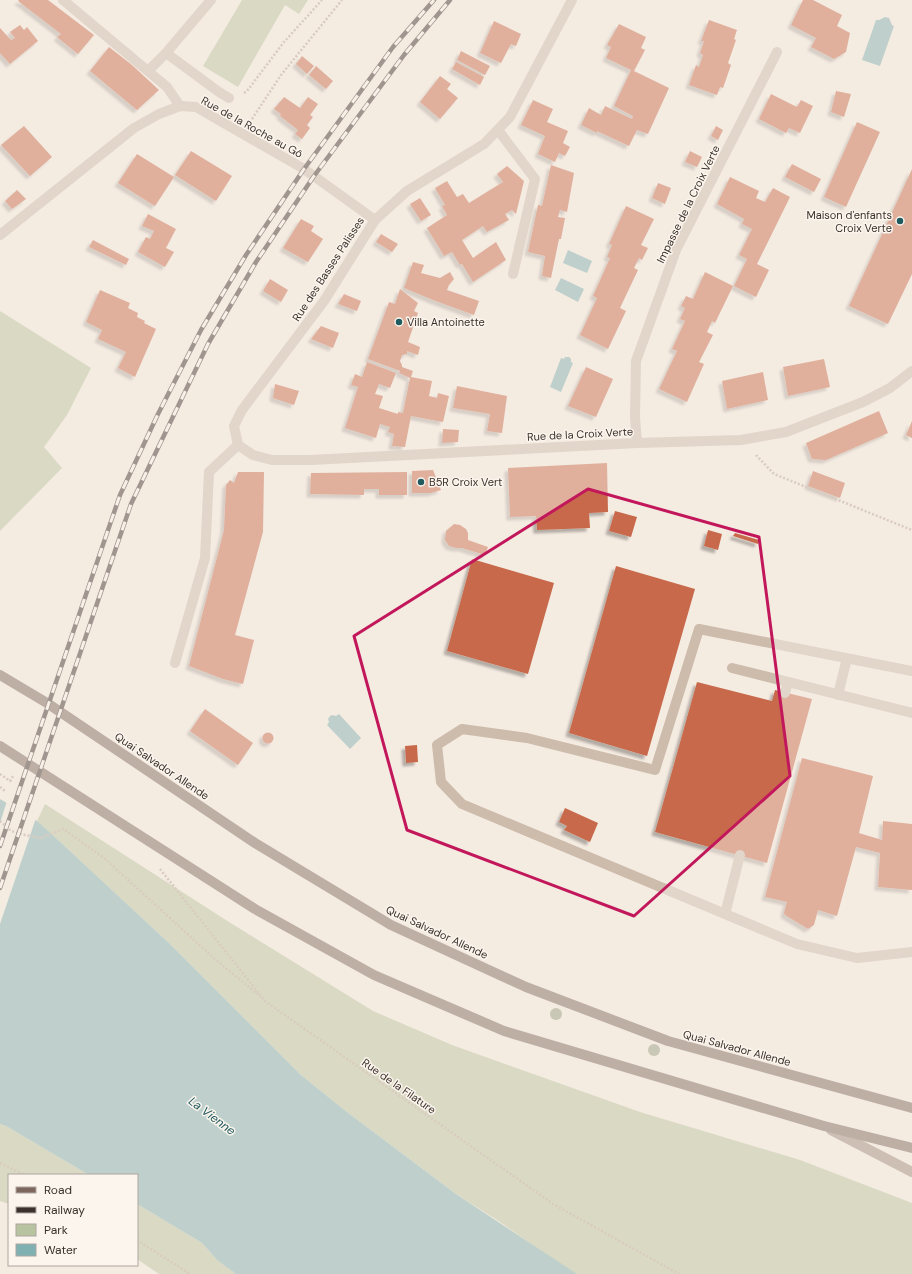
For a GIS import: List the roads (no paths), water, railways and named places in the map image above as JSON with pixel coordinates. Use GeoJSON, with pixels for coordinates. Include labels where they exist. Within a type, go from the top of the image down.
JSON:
{"type":"FeatureCollection","features":[{"type":"Feature","properties":{"kind":"main road","name":"Quai Salvador Allende"},"geometry":{"type":"LineString","coordinates":[[0,675],[47,703],[255,843],[391,926],[526,987],[668,1041],[912,1108]]}},
{"type":"Feature","properties":{"kind":"main road"},"geometry":{"type":"LineString","coordinates":[[0,746],[255,908],[374,975],[504,1031],[824,1126],[912,1148]]}},
{"type":"Feature","properties":{"kind":"main road"},"geometry":{"type":"LineString","coordinates":[[824,1126],[912,1172]]}},
{"type":"Feature","properties":{"kind":"street"},"geometry":{"type":"LineString","coordinates":[[64,0],[167,87],[180,106]]}},
{"type":"Feature","properties":{"kind":"street"},"geometry":{"type":"LineString","coordinates":[[148,71],[166,53],[211,0]]}},
{"type":"Feature","properties":{"kind":"street","name":"Rue des Basses Palisses"},"geometry":{"type":"LineString","coordinates":[[238,446],[234,426],[242,410],[324,301],[375,220],[407,191],[484,144],[510,117],[572,0]]}},
{"type":"Feature","properties":{"kind":"street","name":"Impasse de la Croix Verte"},"geometry":{"type":"LineString","coordinates":[[637,443],[635,417],[636,361],[676,250],[777,52]]}},
{"type":"Feature","properties":{"kind":"street"},"geometry":{"type":"LineString","coordinates":[[166,53],[229,98]]}},
{"type":"Feature","properties":{"kind":"street","name":"Rue de la Roche au Gô"},"geometry":{"type":"LineString","coordinates":[[0,235],[134,128],[158,114],[180,106],[196,107],[304,169],[375,220]]}},
{"type":"Feature","properties":{"kind":"street"},"geometry":{"type":"LineString","coordinates":[[498,130],[535,179],[513,274]]}},
{"type":"Feature","properties":{"kind":"street","name":"Rue de la Croix Verte"},"geometry":{"type":"LineString","coordinates":[[238,446],[253,455],[272,460],[311,460],[637,443],[741,440],[786,432],[863,402],[890,388],[912,371]]}},
{"type":"Feature","properties":{"kind":"street"},"geometry":{"type":"LineString","coordinates":[[175,663],[205,558],[209,472],[238,446]]}},
{"type":"Feature","properties":{"kind":"street"},"geometry":{"type":"LineString","coordinates":[[912,671],[699,629],[656,770],[527,738],[462,729],[438,745],[441,782],[462,804],[796,944],[857,958],[912,952]]}},
{"type":"Feature","properties":{"kind":"street"},"geometry":{"type":"LineString","coordinates":[[838,695],[847,658]]}},
{"type":"Feature","properties":{"kind":"street"},"geometry":{"type":"LineString","coordinates":[[732,668],[912,713]]}},
{"type":"Feature","properties":{"kind":"street"},"geometry":{"type":"LineString","coordinates":[[785,693],[788,682]]}},
{"type":"Feature","properties":{"kind":"street"},"geometry":{"type":"LineString","coordinates":[[725,914],[740,855]]}},
{"type":"Feature","properties":{"kind":"water"},"geometry":{"type":"Polygon","coordinates":[[[885,17],[889,18],[894,26],[880,66],[862,60],[876,20],[885,17]]]}},
{"type":"Feature","properties":{"kind":"water"},"geometry":{"type":"Polygon","coordinates":[[[568,250],[592,261],[587,273],[563,263],[568,250]]]}},
{"type":"Feature","properties":{"kind":"water"},"geometry":{"type":"Polygon","coordinates":[[[561,278],[584,289],[578,302],[555,290],[561,278]]]}},
{"type":"Feature","properties":{"kind":"water"},"geometry":{"type":"Polygon","coordinates":[[[565,357],[569,357],[573,363],[561,392],[550,387],[561,358],[564,359],[565,357]]]}},
{"type":"Feature","properties":{"kind":"water"},"geometry":{"type":"Polygon","coordinates":[[[339,714],[361,738],[350,749],[327,725],[330,716],[336,716],[339,714]]]}},
{"type":"Feature","properties":{"kind":"water","name":"La Vienne"},"geometry":{"type":"Polygon","coordinates":[[[0,799],[37,821],[45,828],[170,944],[301,1075],[347,1112],[456,1194],[577,1274],[236,1274],[218,1261],[202,1243],[138,1205],[138,1174],[87,1174],[6,1126],[0,1124],[0,799]]]}},
{"type":"Feature","properties":{"kind":"railway"},"geometry":{"type":"LineString","coordinates":[[0,846],[120,495],[158,414],[201,330],[246,255],[304,169],[393,47],[434,0]]}},
{"type":"Feature","properties":{"kind":"railway"},"geometry":{"type":"LineString","coordinates":[[0,888],[131,504],[208,344],[256,262],[314,176],[404,55],[450,0]]}},
{"type":"Feature","properties":{"kind":"place","name":"Maison d'enfants Croix Verte"},"geometry":{"type":"Point","coordinates":[900,221]}},
{"type":"Feature","properties":{"kind":"place","name":"Villa Antoinette"},"geometry":{"type":"Point","coordinates":[399,322]}},
{"type":"Feature","properties":{"kind":"place","name":"B5R Croix Vert"},"geometry":{"type":"Point","coordinates":[421,482]}}]}
